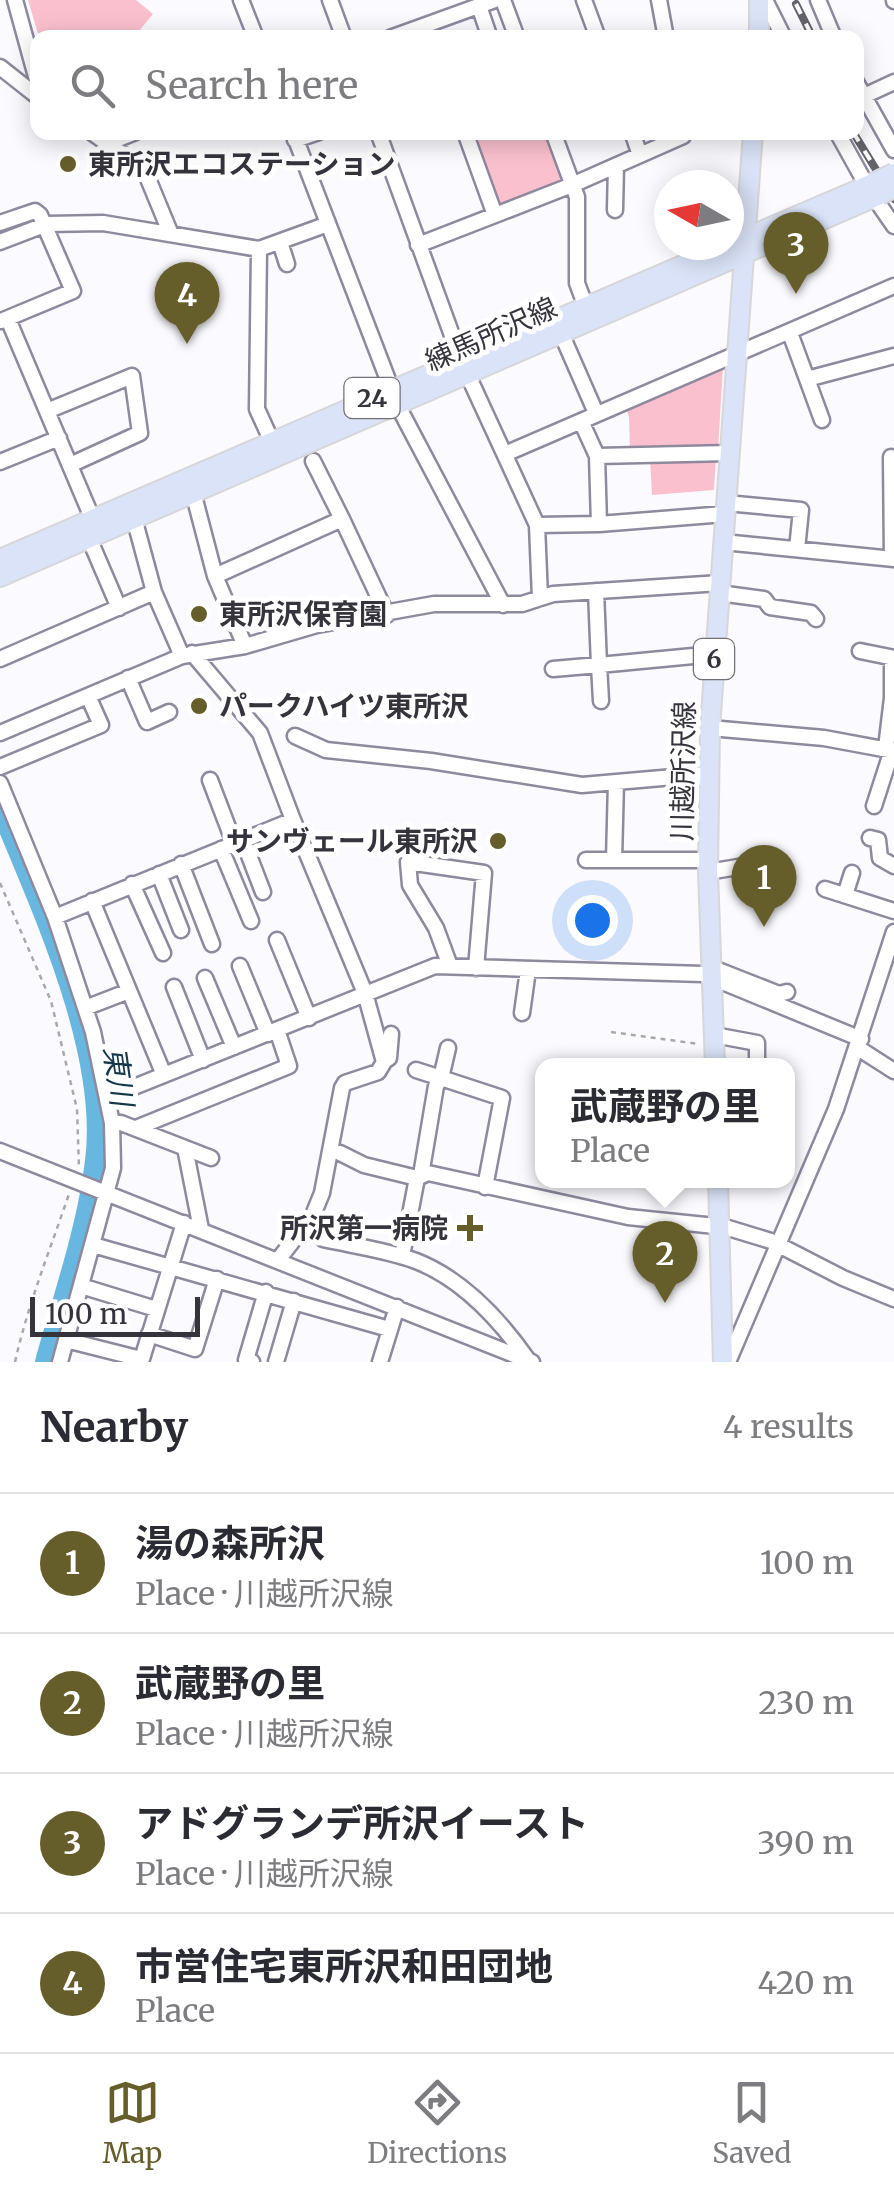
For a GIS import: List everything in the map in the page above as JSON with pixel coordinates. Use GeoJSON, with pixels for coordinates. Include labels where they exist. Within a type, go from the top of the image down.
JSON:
{"type":"FeatureCollection","features":[{"type":"Feature","properties":{"kind":"main road"},"geometry":{"type":"LineString","coordinates":[[762,0],[769,30]]}},
{"type":"Feature","properties":{"kind":"main road","name":"川越所沢線"},"geometry":{"type":"LineString","coordinates":[[744,246],[752,140]]}},
{"type":"Feature","properties":{"kind":"main road","name":"練馬所沢線"},"geometry":{"type":"LineString","coordinates":[[744,246],[878,190],[894,173]]}},
{"type":"Feature","properties":{"kind":"main road","name":"練馬所沢線"},"geometry":{"type":"LineString","coordinates":[[0,560],[134,518],[586,307],[708,260]]}},
{"type":"Feature","properties":{"kind":"main road","name":"練馬所沢線"},"geometry":{"type":"LineString","coordinates":[[464,367],[561,333],[715,260]]}},
{"type":"Feature","properties":{"kind":"main road","name":"川越所沢線"},"geometry":{"type":"LineString","coordinates":[[714,1049],[708,774],[743,260]]}},
{"type":"Feature","properties":{"kind":"main road","name":"練馬所沢線"},"geometry":{"type":"LineString","coordinates":[[0,576],[272,442],[395,398]]}},
{"type":"Feature","properties":{"kind":"main road"},"geometry":{"type":"LineString","coordinates":[[718,1188],[726,1362]]}},
{"type":"Feature","properties":{"kind":"street"},"geometry":{"type":"LineString","coordinates":[[15,0],[30,55]]}},
{"type":"Feature","properties":{"kind":"street"},"geometry":{"type":"LineString","coordinates":[[242,0],[253,30]]}},
{"type":"Feature","properties":{"kind":"street"},"geometry":{"type":"LineString","coordinates":[[330,0],[341,30]]}},
{"type":"Feature","properties":{"kind":"street"},"geometry":{"type":"LineString","coordinates":[[430,30],[494,0]]}},
{"type":"Feature","properties":{"kind":"street"},"geometry":{"type":"LineString","coordinates":[[504,0],[515,30]]}},
{"type":"Feature","properties":{"kind":"street"},"geometry":{"type":"LineString","coordinates":[[584,0],[595,30]]}},
{"type":"Feature","properties":{"kind":"street"},"geometry":{"type":"LineString","coordinates":[[659,0],[665,30]]}},
{"type":"Feature","properties":{"kind":"street"},"geometry":{"type":"LineString","coordinates":[[818,0],[831,30]]}},
{"type":"Feature","properties":{"kind":"street"},"geometry":{"type":"LineString","coordinates":[[479,6],[487,30]]}},
{"type":"Feature","properties":{"kind":"street"},"geometry":{"type":"LineString","coordinates":[[0,67],[30,90]]}},
{"type":"Feature","properties":{"kind":"street"},"geometry":{"type":"LineString","coordinates":[[864,88],[894,82]]}},
{"type":"Feature","properties":{"kind":"street"},"geometry":{"type":"LineString","coordinates":[[864,96],[894,150]]}},
{"type":"Feature","properties":{"kind":"street"},"geometry":{"type":"LineString","coordinates":[[102,140],[144,170],[170,232]]}},
{"type":"Feature","properties":{"kind":"street"},"geometry":{"type":"LineString","coordinates":[[108,144],[117,140]]}},
{"type":"Feature","properties":{"kind":"street"},"geometry":{"type":"LineString","coordinates":[[296,140],[395,398],[503,605]]}},
{"type":"Feature","properties":{"kind":"street"},"geometry":{"type":"LineString","coordinates":[[381,140],[464,367],[538,525],[540,598]]}},
{"type":"Feature","properties":{"kind":"street"},"geometry":{"type":"LineString","coordinates":[[468,140],[495,214]]}},
{"type":"Feature","properties":{"kind":"street"},"geometry":{"type":"LineString","coordinates":[[556,140],[577,197],[577,284],[586,307]]}},
{"type":"Feature","properties":{"kind":"street"},"geometry":{"type":"LineString","coordinates":[[635,140],[640,155]]}},
{"type":"Feature","properties":{"kind":"street"},"geometry":{"type":"LineString","coordinates":[[418,245],[675,140]]}},
{"type":"Feature","properties":{"kind":"street"},"geometry":{"type":"LineString","coordinates":[[843,140],[878,190],[894,226]]}},
{"type":"Feature","properties":{"kind":"street"},"geometry":{"type":"LineString","coordinates":[[615,210],[616,166]]}},
{"type":"Feature","properties":{"kind":"street"},"geometry":{"type":"LineString","coordinates":[[0,223],[34,211],[47,224],[73,291],[4,320],[70,465],[118,608]]}},
{"type":"Feature","properties":{"kind":"street"},"geometry":{"type":"LineString","coordinates":[[0,242],[47,224],[103,223],[259,249],[328,224]]}},
{"type":"Feature","properties":{"kind":"street"},"geometry":{"type":"LineString","coordinates":[[280,242],[287,264]]}},
{"type":"Feature","properties":{"kind":"street"},"geometry":{"type":"LineString","coordinates":[[259,249],[257,409],[272,442]]}},
{"type":"Feature","properties":{"kind":"street"},"geometry":{"type":"LineString","coordinates":[[505,454],[894,286]]}},
{"type":"Feature","properties":{"kind":"street"},"geometry":{"type":"LineString","coordinates":[[790,332],[822,420]]}},
{"type":"Feature","properties":{"kind":"street"},"geometry":{"type":"LineString","coordinates":[[561,333],[596,413]]}},
{"type":"Feature","properties":{"kind":"street"},"geometry":{"type":"LineString","coordinates":[[807,378],[894,356]]}},
{"type":"Feature","properties":{"kind":"street"},"geometry":{"type":"LineString","coordinates":[[47,411],[132,376],[140,433],[70,465]]}},
{"type":"Feature","properties":{"kind":"street"},"geometry":{"type":"LineString","coordinates":[[581,421],[597,456],[600,524]]}},
{"type":"Feature","properties":{"kind":"street"},"geometry":{"type":"LineString","coordinates":[[0,462],[58,438]]}},
{"type":"Feature","properties":{"kind":"street"},"geometry":{"type":"LineString","coordinates":[[597,456],[730,453]]}},
{"type":"Feature","properties":{"kind":"street"},"geometry":{"type":"LineString","coordinates":[[723,542],[893,559],[892,457]]}},
{"type":"Feature","properties":{"kind":"street"},"geometry":{"type":"LineString","coordinates":[[313,461],[387,615]]}},
{"type":"Feature","properties":{"kind":"street"},"geometry":{"type":"LineString","coordinates":[[193,492],[215,576],[245,646]]}},
{"type":"Feature","properties":{"kind":"street"},"geometry":{"type":"LineString","coordinates":[[538,525],[600,524],[726,509],[801,510],[797,549]]}},
{"type":"Feature","properties":{"kind":"street"},"geometry":{"type":"LineString","coordinates":[[134,518],[154,592],[187,655],[260,733],[366,993],[384,1062]]}},
{"type":"Feature","properties":{"kind":"street"},"geometry":{"type":"LineString","coordinates":[[215,576],[342,519]]}},
{"type":"Feature","properties":{"kind":"street"},"geometry":{"type":"LineString","coordinates":[[0,733],[187,655],[245,646],[316,625],[434,604],[522,604],[553,594],[720,588],[764,599],[770,607],[811,613],[816,619]]}},
{"type":"Feature","properties":{"kind":"street"},"geometry":{"type":"LineString","coordinates":[[596,591],[600,701]]}},
{"type":"Feature","properties":{"kind":"street"},"geometry":{"type":"LineString","coordinates":[[0,660],[154,592]]}},
{"type":"Feature","properties":{"kind":"street"},"geometry":{"type":"LineString","coordinates":[[860,651],[893,658],[890,750],[874,806]]}},
{"type":"Feature","properties":{"kind":"street"},"geometry":{"type":"LineString","coordinates":[[553,669],[714,654]]}},
{"type":"Feature","properties":{"kind":"street"},"geometry":{"type":"LineString","coordinates":[[128,678],[146,722],[169,712]]}},
{"type":"Feature","properties":{"kind":"street"},"geometry":{"type":"LineString","coordinates":[[0,766],[101,725],[88,696]]}},
{"type":"Feature","properties":{"kind":"street"},"geometry":{"type":"LineString","coordinates":[[710,728],[778,732],[890,750]]}},
{"type":"Feature","properties":{"kind":"street"},"geometry":{"type":"LineString","coordinates":[[296,736],[326,750],[582,785],[708,774]]}},
{"type":"Feature","properties":{"kind":"street"},"geometry":{"type":"LineString","coordinates":[[210,780],[232,844],[251,921]]}},
{"type":"Feature","properties":{"kind":"street"},"geometry":{"type":"LineString","coordinates":[[0,782],[55,917],[85,1008],[112,1122],[113,1168],[60,1362]]}},
{"type":"Feature","properties":{"kind":"street"},"geometry":{"type":"LineString","coordinates":[[614,860],[616,782]]}},
{"type":"Feature","properties":{"kind":"street"},"geometry":{"type":"LineString","coordinates":[[55,917],[293,820]]}},
{"type":"Feature","properties":{"kind":"street"},"geometry":{"type":"LineString","coordinates":[[870,838],[878,840],[880,858],[894,866]]}},
{"type":"Feature","properties":{"kind":"street"},"geometry":{"type":"LineString","coordinates":[[232,844],[264,892]]}},
{"type":"Feature","properties":{"kind":"street"},"geometry":{"type":"LineString","coordinates":[[586,860],[750,865],[761,869]]}},
{"type":"Feature","properties":{"kind":"street"},"geometry":{"type":"LineString","coordinates":[[450,966],[436,928],[410,885],[408,862],[484,873],[476,968]]}},
{"type":"Feature","properties":{"kind":"street"},"geometry":{"type":"LineString","coordinates":[[181,864],[212,944]]}},
{"type":"Feature","properties":{"kind":"street"},"geometry":{"type":"LineString","coordinates":[[158,874],[182,930]]}},
{"type":"Feature","properties":{"kind":"street"},"geometry":{"type":"LineString","coordinates":[[844,896],[852,874]]}},
{"type":"Feature","properties":{"kind":"street"},"geometry":{"type":"LineString","coordinates":[[132,884],[163,953]]}},
{"type":"Feature","properties":{"kind":"street"},"geometry":{"type":"LineString","coordinates":[[825,889],[894,911]]}},
{"type":"Feature","properties":{"kind":"street"},"geometry":{"type":"LineString","coordinates":[[92,901],[164,1075]]}},
{"type":"Feature","properties":{"kind":"street"},"geometry":{"type":"LineString","coordinates":[[726,1362],[836,1108],[894,932]]}},
{"type":"Feature","properties":{"kind":"street"},"geometry":{"type":"LineString","coordinates":[[277,940],[309,1018]]}},
{"type":"Feature","properties":{"kind":"street"},"geometry":{"type":"LineString","coordinates":[[136,1128],[288,1066],[240,966]]}},
{"type":"Feature","properties":{"kind":"street"},"geometry":{"type":"LineString","coordinates":[[109,1097],[426,968],[711,972],[779,994],[787,992]]}},
{"type":"Feature","properties":{"kind":"street"},"geometry":{"type":"LineString","coordinates":[[522,1012],[528,970]]}},
{"type":"Feature","properties":{"kind":"street"},"geometry":{"type":"LineString","coordinates":[[711,972],[859,1043],[894,1071]]}},
{"type":"Feature","properties":{"kind":"street"},"geometry":{"type":"LineString","coordinates":[[205,978],[234,1048]]}},
{"type":"Feature","properties":{"kind":"street"},"geometry":{"type":"LineString","coordinates":[[174,987],[203,1060]]}},
{"type":"Feature","properties":{"kind":"street"},"geometry":{"type":"LineString","coordinates":[[85,1008],[129,991]]}},
{"type":"Feature","properties":{"kind":"street"},"geometry":{"type":"LineString","coordinates":[[278,1260],[313,1215],[322,1193],[342,1088],[378,1072],[389,1058],[390,1034]]}},
{"type":"Feature","properties":{"kind":"street"},"geometry":{"type":"LineString","coordinates":[[714,1049],[757,1042],[758,1058]]}},
{"type":"Feature","properties":{"kind":"street"},"geometry":{"type":"LineString","coordinates":[[402,1256],[436,1086],[448,1048]]}},
{"type":"Feature","properties":{"kind":"street"},"geometry":{"type":"LineString","coordinates":[[416,1070],[502,1098],[484,1187]]}},
{"type":"Feature","properties":{"kind":"street"},"geometry":{"type":"LineString","coordinates":[[112,1122],[211,1158]]}},
{"type":"Feature","properties":{"kind":"street"},"geometry":{"type":"LineString","coordinates":[[184,1148],[200,1229]]}},
{"type":"Feature","properties":{"kind":"street"},"geometry":{"type":"LineString","coordinates":[[0,1151],[530,1361]]}},
{"type":"Feature","properties":{"kind":"street"},"geometry":{"type":"LineString","coordinates":[[340,1153],[364,1165],[419,1177],[428,1173],[628,1217],[719,1227],[778,1245],[894,1299]]}},
{"type":"Feature","properties":{"kind":"street"},"geometry":{"type":"LineString","coordinates":[[66,1340],[141,1361],[184,1223]]}},
{"type":"Feature","properties":{"kind":"street"},"geometry":{"type":"LineString","coordinates":[[324,1240],[402,1256],[430,1268],[459,1286],[493,1317],[530,1361]]}},
{"type":"Feature","properties":{"kind":"street"},"geometry":{"type":"LineString","coordinates":[[92,1246],[266,1292],[389,1330]]}},
{"type":"Feature","properties":{"kind":"street"},"geometry":{"type":"LineString","coordinates":[[149,1334],[195,1349],[217,1279]]}},
{"type":"Feature","properties":{"kind":"street"},"geometry":{"type":"LineString","coordinates":[[81,1286],[156,1310]]}},
{"type":"Feature","properties":{"kind":"street"},"geometry":{"type":"LineString","coordinates":[[252,1362],[246,1360],[266,1292]]}},
{"type":"Feature","properties":{"kind":"street"},"geometry":{"type":"LineString","coordinates":[[276,1362],[294,1300]]}},
{"type":"Feature","properties":{"kind":"street"},"geometry":{"type":"LineString","coordinates":[[380,1362],[398,1307]]}},
{"type":"Feature","properties":{"kind":"street"},"geometry":{"type":"LineString","coordinates":[[180,1362],[184,1346]]}},
{"type":"Feature","properties":{"kind":"path"},"geometry":{"type":"LineString","coordinates":[[0,883],[51,1001],[77,1109],[81,1162],[33,1292],[14,1362]]}},
{"type":"Feature","properties":{"kind":"path"},"geometry":{"type":"LineString","coordinates":[[611,1032],[714,1049]]}},
{"type":"Feature","properties":{"kind":"shaded area"},"geometry":{"type":"Polygon","coordinates":[[[28,0],[136,0],[153,14],[140,30],[37,30],[28,0]]]}},
{"type":"Feature","properties":{"kind":"shaded area"},"geometry":{"type":"Polygon","coordinates":[[[472,140],[550,140],[565,181],[498,208],[472,140]]]}},
{"type":"Feature","properties":{"kind":"shaded area"},"geometry":{"type":"Polygon","coordinates":[[[723,367],[718,450],[630,451],[626,408],[723,367]]]}},
{"type":"Feature","properties":{"kind":"shaded area"},"geometry":{"type":"Polygon","coordinates":[[[716,457],[714,490],[652,495],[650,458],[716,457]]]}},
{"type":"Feature","properties":{"kind":"waterway","name":"東川"},"geometry":{"type":"LineString","coordinates":[[0,808],[68,981],[92,1074],[97,1119],[86,1212],[45,1362]]}},
{"type":"Feature","properties":{"kind":"railway"},"geometry":{"type":"LineString","coordinates":[[796,4],[809,30]]}},
{"type":"Feature","properties":{"kind":"railway"},"geometry":{"type":"LineString","coordinates":[[858,140],[894,199]]}},
{"type":"Feature","properties":{"kind":"place","name":"東所沢エコステーション"},"geometry":{"type":"Point","coordinates":[68,164]}},
{"type":"Feature","properties":{"kind":"place","name":"アドグランデ所沢イースト"},"geometry":{"type":"Point","coordinates":[796,294]}},
{"type":"Feature","properties":{"kind":"place","name":"市営住宅東所沢和田団地"},"geometry":{"type":"Point","coordinates":[187,344]}},
{"type":"Feature","properties":{"kind":"place","name":"東所沢保育園"},"geometry":{"type":"Point","coordinates":[199,614]}},
{"type":"Feature","properties":{"kind":"place","name":"パークハイツ東所沢"},"geometry":{"type":"Point","coordinates":[199,706]}},
{"type":"Feature","properties":{"kind":"place","name":"サンヴェール東所沢"},"geometry":{"type":"Point","coordinates":[498,841]}},
{"type":"Feature","properties":{"kind":"place","name":"湯の森所沢"},"geometry":{"type":"Point","coordinates":[764,927]}},
{"type":"Feature","properties":{"kind":"place","name":"所沢第一病院"},"geometry":{"type":"Point","coordinates":[470,1228]}},
{"type":"Feature","properties":{"kind":"place","name":"武蔵野の里"},"geometry":{"type":"Point","coordinates":[665,1303]}}]}
